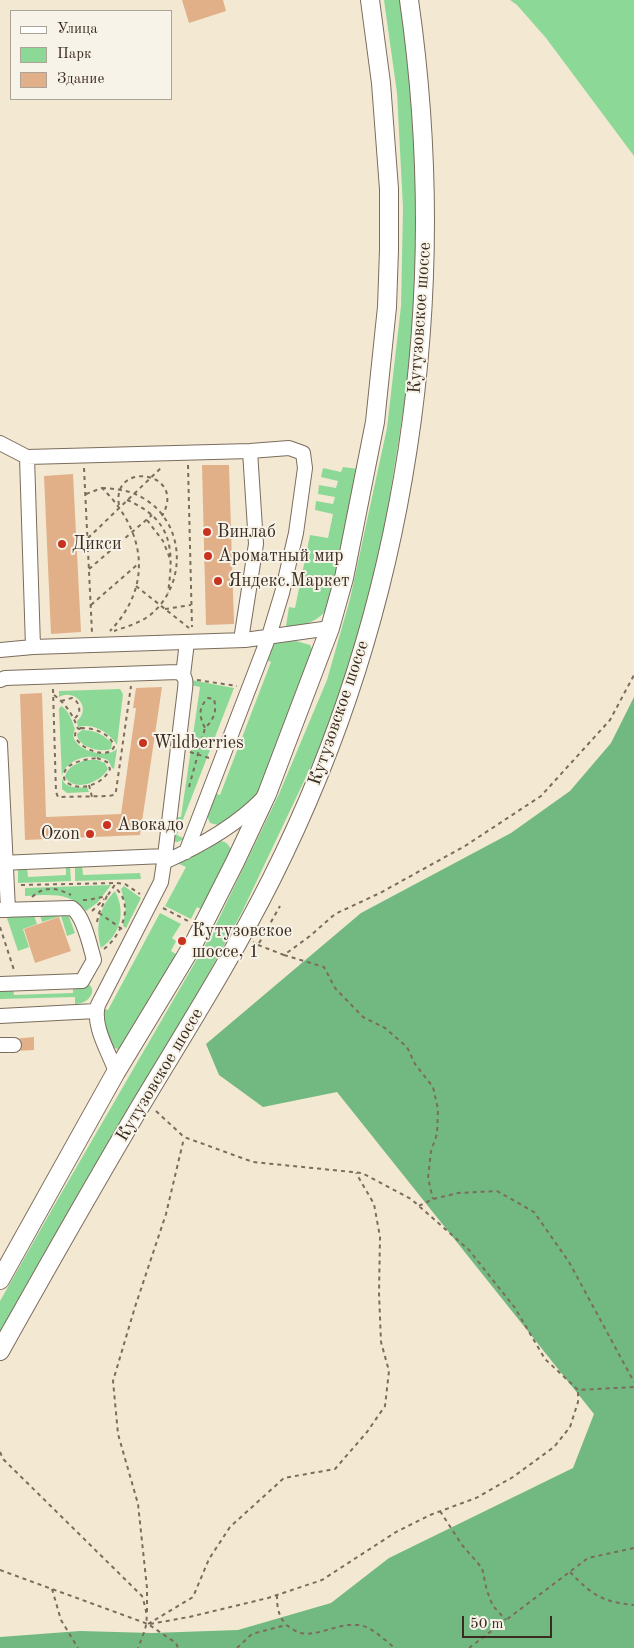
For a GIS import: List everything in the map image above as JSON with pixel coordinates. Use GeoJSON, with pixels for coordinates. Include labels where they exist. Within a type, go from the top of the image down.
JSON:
{"type":"FeatureCollection","features":[{"type":"Feature","properties":{"kind":"main road","name":"Кутузовское шоссе"},"geometry":{"type":"LineString","coordinates":[[0,1280],[116,1072],[194,943],[235,862],[267,794],[330,628],[344,578],[376,422],[387,307],[390,250],[389,189],[381,83],[370,0]]}},
{"type":"Feature","properties":{"kind":"main road","name":"Кутузовское шоссе"},"geometry":{"type":"LineString","coordinates":[[0,1351],[130,1124],[231,958],[274,876],[328,751],[365,641],[382,579],[408,458],[421,339],[425,282],[426,171],[417,53],[410,0]]}},
{"type":"Feature","properties":{"kind":"lane"},"geometry":{"type":"LineString","coordinates":[[0,443],[27,457],[250,451],[289,448],[303,453],[305,468],[296,533],[282,593],[269,636],[186,852]]}},
{"type":"Feature","properties":{"kind":"lane"},"geometry":{"type":"LineString","coordinates":[[241,640],[256,544],[250,451]]}},
{"type":"Feature","properties":{"kind":"lane"},"geometry":{"type":"LineString","coordinates":[[27,457],[33,647]]}},
{"type":"Feature","properties":{"kind":"lane"},"geometry":{"type":"LineString","coordinates":[[0,650],[93,645],[189,632],[241,640],[330,628]]}},
{"type":"Feature","properties":{"kind":"lane"},"geometry":{"type":"LineString","coordinates":[[116,1072],[98,1030],[96,1012],[148,899],[161,882],[178,750],[189,632]]}},
{"type":"Feature","properties":{"kind":"lane"},"geometry":{"type":"LineString","coordinates":[[0,680],[5,678],[178,672],[184,677]]}},
{"type":"Feature","properties":{"kind":"lane"},"geometry":{"type":"LineString","coordinates":[[0,744],[4,910],[72,908],[76,910],[81,918],[101,964],[109,966],[119,964]]}},
{"type":"Feature","properties":{"kind":"lane"},"geometry":{"type":"LineString","coordinates":[[3,863],[164,859],[186,852],[209,839],[255,806],[267,794]]}},
{"type":"Feature","properties":{"kind":"lane"},"geometry":{"type":"LineString","coordinates":[[82,981],[97,956]]}},
{"type":"Feature","properties":{"kind":"lane"},"geometry":{"type":"LineString","coordinates":[[0,984],[82,981],[90,982],[97,986],[103,994]]}},
{"type":"Feature","properties":{"kind":"lane"},"geometry":{"type":"LineString","coordinates":[[0,1016],[96,1012]]}},
{"type":"Feature","properties":{"kind":"path"},"geometry":{"type":"LineString","coordinates":[[87,538],[152,477],[182,453]]}},
{"type":"Feature","properties":{"kind":"path"},"geometry":{"type":"LineString","coordinates":[[182,453],[192,605],[189,632]]}},
{"type":"Feature","properties":{"kind":"path"},"geometry":{"type":"LineString","coordinates":[[83,456],[93,645]]}},
{"type":"Feature","properties":{"kind":"path"},"geometry":{"type":"LineString","coordinates":[[119,508],[120,490],[125,483],[132,478],[144,475],[152,477],[162,484],[168,497],[168,503],[162,516]]}},
{"type":"Feature","properties":{"kind":"path"},"geometry":{"type":"LineString","coordinates":[[85,494],[102,488],[120,490],[142,498],[154,506],[171,528],[178,555],[175,576],[167,596],[160,605],[148,616],[136,623],[108,632],[126,611],[136,586],[138,564],[137,546],[128,520],[102,488]]}},
{"type":"Feature","properties":{"kind":"path"},"geometry":{"type":"LineString","coordinates":[[127,500],[140,506],[152,516],[161,525],[167,537],[172,565],[167,596]]}},
{"type":"Feature","properties":{"kind":"path"},"geometry":{"type":"LineString","coordinates":[[89,569],[152,516]]}},
{"type":"Feature","properties":{"kind":"path"},"geometry":{"type":"LineString","coordinates":[[147,520],[163,540],[172,565]]}},
{"type":"Feature","properties":{"kind":"path"},"geometry":{"type":"LineString","coordinates":[[91,605],[138,564]]}},
{"type":"Feature","properties":{"kind":"path"},"geometry":{"type":"LineString","coordinates":[[136,586],[189,632]]}},
{"type":"Feature","properties":{"kind":"path"},"geometry":{"type":"LineString","coordinates":[[164,609],[192,605]]}},
{"type":"Feature","properties":{"kind":"path"},"geometry":{"type":"LineString","coordinates":[[52,676],[56,792],[58,797],[92,797],[114,795],[116,791],[131,688],[131,674]]}},
{"type":"Feature","properties":{"kind":"path"},"geometry":{"type":"LineString","coordinates":[[284,954],[310,936],[335,914],[465,846],[541,796],[610,720],[634,675]]}},
{"type":"Feature","properties":{"kind":"path"},"geometry":{"type":"LineString","coordinates":[[184,677],[249,688]]}},
{"type":"Feature","properties":{"kind":"path"},"geometry":{"type":"LineString","coordinates":[[53,694],[61,700],[74,719],[78,729]]}},
{"type":"Feature","properties":{"kind":"path"},"geometry":{"type":"LineString","coordinates":[[61,700],[72,698],[77,702],[79,714],[74,719]]}},
{"type":"Feature","properties":{"kind":"path"},"geometry":{"type":"LineString","coordinates":[[189,787],[205,728],[212,721],[216,710],[214,699],[208,698],[202,703],[199,715],[205,728]]}},
{"type":"Feature","properties":{"kind":"path"},"geometry":{"type":"LineString","coordinates":[[89,728],[100,731],[113,742],[114,747],[108,753],[99,752],[84,746],[75,738],[75,733],[78,729],[89,728]]}},
{"type":"Feature","properties":{"kind":"path"},"geometry":{"type":"LineString","coordinates":[[178,750],[198,754],[221,762]]}},
{"type":"Feature","properties":{"kind":"path"},"geometry":{"type":"LineString","coordinates":[[85,758],[97,758],[107,762],[109,772],[99,782],[89,786],[76,787],[68,784],[64,778],[67,768],[85,758]]}},
{"type":"Feature","properties":{"kind":"path"},"geometry":{"type":"LineString","coordinates":[[89,786],[92,797]]}},
{"type":"Feature","properties":{"kind":"path"},"geometry":{"type":"LineString","coordinates":[[91,912],[107,896],[116,883]]}},
{"type":"Feature","properties":{"kind":"path"},"geometry":{"type":"LineString","coordinates":[[19,885],[126,884],[191,924]]}},
{"type":"Feature","properties":{"kind":"path"},"geometry":{"type":"LineString","coordinates":[[97,956],[113,941],[121,928],[124,904],[122,895],[114,887]]}},
{"type":"Feature","properties":{"kind":"path"},"geometry":{"type":"LineString","coordinates":[[96,927],[99,913],[107,896]]}},
{"type":"Feature","properties":{"kind":"path"},"geometry":{"type":"LineString","coordinates":[[258,945],[280,906]]}},
{"type":"Feature","properties":{"kind":"path"},"geometry":{"type":"LineString","coordinates":[[99,913],[126,932]]}},
{"type":"Feature","properties":{"kind":"path"},"geometry":{"type":"LineString","coordinates":[[0,927],[15,973]]}},
{"type":"Feature","properties":{"kind":"path"},"geometry":{"type":"LineString","coordinates":[[253,942],[324,967],[335,988],[363,1016],[385,1028],[407,1047],[415,1064],[433,1087],[438,1118],[437,1134],[430,1151],[428,1178],[433,1199]]}},
{"type":"Feature","properties":{"kind":"path"},"geometry":{"type":"LineString","coordinates":[[148,1624],[188,1617],[277,1595],[322,1580],[396,1532],[440,1511],[476,1498],[513,1477],[554,1447],[570,1427],[578,1402],[578,1390],[545,1358],[515,1308],[469,1250],[419,1207],[402,1195],[362,1173],[253,1162],[184,1137],[156,1111]]}},
{"type":"Feature","properties":{"kind":"path"},"geometry":{"type":"LineString","coordinates":[[138,1648],[148,1624],[147,1588],[138,1504],[118,1434],[113,1381],[166,1214],[184,1137]]}},
{"type":"Feature","properties":{"kind":"path"},"geometry":{"type":"LineString","coordinates":[[148,1624],[193,1597],[209,1559],[230,1526],[284,1478],[335,1469],[367,1432],[385,1406],[389,1371],[381,1342],[378,1293],[380,1237],[374,1204],[356,1173]]}},
{"type":"Feature","properties":{"kind":"path"},"geometry":{"type":"LineString","coordinates":[[419,1207],[433,1199],[458,1193],[497,1192],[534,1212],[570,1262],[634,1382]]}},
{"type":"Feature","properties":{"kind":"path"},"geometry":{"type":"LineString","coordinates":[[578,1390],[634,1388]]}},
{"type":"Feature","properties":{"kind":"path"},"geometry":{"type":"LineString","coordinates":[[0,1452],[3,1459],[142,1596],[147,1612]]}},
{"type":"Feature","properties":{"kind":"path"},"geometry":{"type":"LineString","coordinates":[[440,1511],[462,1545],[482,1568],[487,1592],[493,1606],[506,1620]]}},
{"type":"Feature","properties":{"kind":"path"},"geometry":{"type":"LineString","coordinates":[[469,1648],[588,1558],[634,1548]]}},
{"type":"Feature","properties":{"kind":"path"},"geometry":{"type":"LineString","coordinates":[[0,1570],[148,1624],[176,1643],[178,1648]]}},
{"type":"Feature","properties":{"kind":"path"},"geometry":{"type":"LineString","coordinates":[[569,1572],[588,1590],[614,1603],[634,1606]]}},
{"type":"Feature","properties":{"kind":"path"},"geometry":{"type":"LineString","coordinates":[[52,1589],[61,1620],[78,1648]]}},
{"type":"Feature","properties":{"kind":"path"},"geometry":{"type":"LineString","coordinates":[[277,1595],[280,1618],[286,1625],[300,1633],[320,1632],[359,1624],[375,1632],[395,1648]]}},
{"type":"Feature","properties":{"kind":"path"},"geometry":{"type":"LineString","coordinates":[[237,1648],[252,1634],[286,1625]]}},
{"type":"Feature","properties":{"kind":"green space"},"geometry":{"type":"Polygon","coordinates":[[[384,0],[400,0],[407,51],[416,145],[417,283],[408,381],[380,557],[353,663],[314,760],[242,912],[174,1037],[0,1334],[0,1301],[211,935],[279,794],[327,680],[350,599],[387,428],[401,306],[403,208],[397,93],[384,0]]]}},
{"type":"Feature","properties":{"kind":"green space"},"geometry":{"type":"Polygon","coordinates":[[[510,0],[634,0],[634,156],[546,38],[517,5],[510,0]]]}},
{"type":"Feature","properties":{"kind":"green space"},"geometry":{"type":"Polygon","coordinates":[[[343,467],[358,469],[350,519],[327,609],[309,623],[286,626],[289,607],[295,608],[310,535],[328,538],[333,514],[315,510],[316,501],[333,504],[335,497],[318,494],[319,485],[336,488],[338,481],[321,477],[323,468],[341,472],[343,467]]]}},
{"type":"Feature","properties":{"kind":"green space"},"geometry":{"type":"Polygon","coordinates":[[[296,641],[310,645],[314,653],[260,794],[234,816],[218,825],[210,823],[207,816],[214,793],[220,795],[271,662],[267,660],[272,643],[296,641]]]}},
{"type":"Feature","properties":{"kind":"green space"},"geometry":{"type":"Polygon","coordinates":[[[191,680],[234,688],[177,835],[185,839],[177,842],[172,841],[174,817],[181,817],[200,687],[190,685],[191,680]]]}},
{"type":"Feature","properties":{"kind":"green space"},"geometry":{"type":"Polygon","coordinates":[[[120,689],[123,694],[117,745],[110,736],[100,730],[90,726],[78,727],[77,721],[83,711],[80,701],[71,695],[59,697],[59,691],[120,689]]]}},
{"type":"Feature","properties":{"kind":"green space"},"geometry":{"type":"Polygon","coordinates":[[[634,697],[634,1648],[0,1648],[0,1637],[80,1631],[152,1633],[238,1630],[331,1603],[389,1558],[573,1468],[594,1414],[337,1092],[263,1107],[219,1075],[206,1044],[361,913],[511,833],[570,791],[611,743],[634,697]]]}},
{"type":"Feature","properties":{"kind":"green space"},"geometry":{"type":"Polygon","coordinates":[[[61,706],[70,716],[75,729],[73,736],[80,746],[95,753],[111,752],[117,749],[114,769],[108,760],[93,757],[81,758],[71,763],[65,770],[62,777],[65,783],[73,787],[87,787],[89,792],[67,793],[62,789],[59,709],[61,706]]]}},
{"type":"Feature","properties":{"kind":"green space"},"geometry":{"type":"Polygon","coordinates":[[[82,730],[98,733],[105,737],[112,743],[111,749],[101,750],[85,746],[78,739],[77,734],[82,730]]]}},
{"type":"Feature","properties":{"kind":"green space"},"geometry":{"type":"Polygon","coordinates":[[[85,760],[97,760],[105,763],[108,769],[100,778],[88,784],[81,785],[69,782],[65,777],[68,771],[72,766],[85,760]]]}},
{"type":"Feature","properties":{"kind":"green space"},"geometry":{"type":"Polygon","coordinates":[[[218,841],[227,843],[232,851],[201,909],[197,907],[191,919],[165,906],[186,867],[179,864],[180,862],[208,849],[218,841]]]}},
{"type":"Feature","properties":{"kind":"green space"},"geometry":{"type":"Polygon","coordinates":[[[75,865],[82,865],[83,875],[140,873],[141,879],[75,881],[75,865]]]}},
{"type":"Feature","properties":{"kind":"green space"},"geometry":{"type":"Polygon","coordinates":[[[66,866],[70,866],[71,881],[18,883],[18,868],[27,867],[28,877],[66,875],[66,866]]]}},
{"type":"Feature","properties":{"kind":"green space"},"geometry":{"type":"Polygon","coordinates":[[[111,885],[97,903],[86,911],[73,900],[66,897],[50,895],[25,896],[25,888],[111,885]]]}},
{"type":"Feature","properties":{"kind":"green space"},"geometry":{"type":"Polygon","coordinates":[[[124,886],[141,898],[126,928],[123,926],[126,906],[121,889],[124,886]]]}},
{"type":"Feature","properties":{"kind":"green space"},"geometry":{"type":"Polygon","coordinates":[[[115,891],[120,907],[120,922],[113,936],[101,948],[98,932],[100,917],[105,904],[115,891]]]}},
{"type":"Feature","properties":{"kind":"green space"},"geometry":{"type":"Polygon","coordinates":[[[160,913],[181,924],[172,938],[176,941],[171,951],[177,955],[123,1047],[119,1050],[113,1047],[104,1031],[103,1008],[108,1010],[160,913]]]}},
{"type":"Feature","properties":{"kind":"green space"},"geometry":{"type":"Polygon","coordinates":[[[68,914],[75,933],[67,936],[61,916],[42,922],[40,915],[68,914]]]}},
{"type":"Feature","properties":{"kind":"green space"},"geometry":{"type":"Polygon","coordinates":[[[34,915],[37,924],[23,929],[29,947],[18,951],[7,918],[34,915]]]}},
{"type":"Feature","properties":{"kind":"green space"},"geometry":{"type":"Polygon","coordinates":[[[73,983],[86,983],[90,985],[92,992],[88,999],[75,1004],[75,997],[0,999],[0,986],[13,985],[14,995],[73,993],[73,983]]]}},
{"type":"Feature","properties":{"kind":"building"},"geometry":{"type":"Polygon","coordinates":[[[182,0],[223,0],[226,11],[189,23],[182,0]]]}},
{"type":"Feature","properties":{"kind":"building"},"geometry":{"type":"Polygon","coordinates":[[[202,465],[229,465],[234,624],[206,625],[202,465]]]}},
{"type":"Feature","properties":{"kind":"building"},"geometry":{"type":"Polygon","coordinates":[[[73,474],[81,632],[51,634],[44,476],[73,474]]]}},
{"type":"Feature","properties":{"kind":"building"},"geometry":{"type":"Polygon","coordinates":[[[162,687],[140,835],[25,840],[20,694],[42,693],[46,817],[121,814],[136,708],[133,708],[136,688],[162,687]]]}},
{"type":"Feature","properties":{"kind":"building"},"geometry":{"type":"Polygon","coordinates":[[[59,917],[71,951],[35,963],[24,929],[59,917]]]}},
{"type":"Feature","properties":{"kind":"building"},"geometry":{"type":"Polygon","coordinates":[[[34,1037],[34,1050],[14,1051],[13,1039],[34,1037]]]}},
{"type":"Feature","properties":{"kind":"place","name":"Винлаб"},"geometry":{"type":"Point","coordinates":[207,532]}},
{"type":"Feature","properties":{"kind":"place","name":"Дикси"},"geometry":{"type":"Point","coordinates":[62,544]}},
{"type":"Feature","properties":{"kind":"place","name":"Ароматный мир"},"geometry":{"type":"Point","coordinates":[208,556]}},
{"type":"Feature","properties":{"kind":"place","name":"Яндекс.Маркет"},"geometry":{"type":"Point","coordinates":[218,581]}},
{"type":"Feature","properties":{"kind":"place","name":"Wildberries"},"geometry":{"type":"Point","coordinates":[143,743]}},
{"type":"Feature","properties":{"kind":"place","name":"Авокадо"},"geometry":{"type":"Point","coordinates":[107,825]}},
{"type":"Feature","properties":{"kind":"place","name":"Ozon"},"geometry":{"type":"Point","coordinates":[90,834]}},
{"type":"Feature","properties":{"kind":"place","name":"Кутузовское шоссе, 1"},"geometry":{"type":"Point","coordinates":[182,941]}}]}
